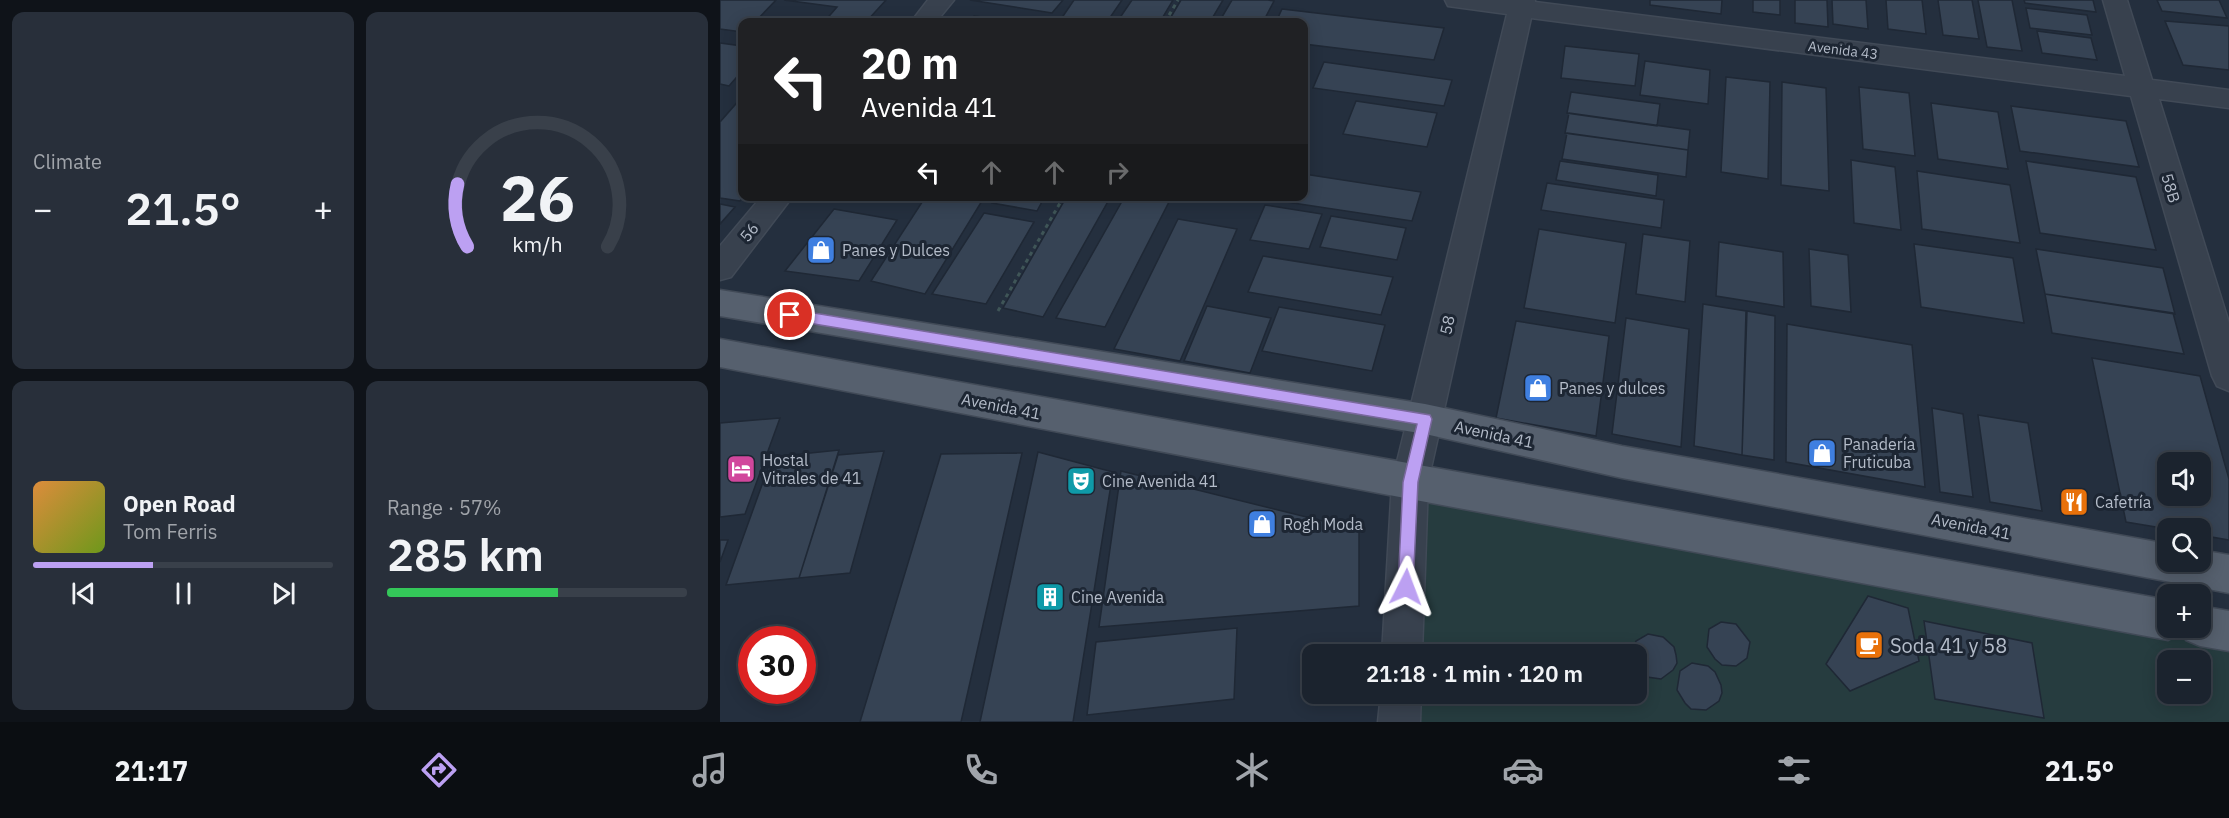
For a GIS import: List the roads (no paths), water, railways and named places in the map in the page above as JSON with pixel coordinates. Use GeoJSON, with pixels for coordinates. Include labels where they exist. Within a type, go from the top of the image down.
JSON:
{"type":"FeatureCollection","features":[{"type":"Feature","properties":{"kind":"main road","name":"Avenida 41"},"geometry":{"type":"LineString","coordinates":[[720,303],[1425,419],[1622,462],[2229,574]]}},
{"type":"Feature","properties":{"kind":"main road","name":"Avenida 41"},"geometry":{"type":"LineString","coordinates":[[720,353],[2157,618]]}},
{"type":"Feature","properties":{"kind":"main road"},"geometry":{"type":"LineString","coordinates":[[2211,628],[2229,631]]}},
{"type":"Feature","properties":{"kind":"street"},"geometry":{"type":"LineString","coordinates":[[926,18],[942,0]]}},
{"type":"Feature","properties":{"kind":"street","name":"Avenida 43"},"geometry":{"type":"LineString","coordinates":[[1457,0],[1522,4],[2229,99]]}},
{"type":"Feature","properties":{"kind":"street","name":"58B"},"geometry":{"type":"LineString","coordinates":[[2115,0],[2229,376]]}},
{"type":"Feature","properties":{"kind":"street","name":"58"},"geometry":{"type":"LineString","coordinates":[[1402,644],[1410,482],[1522,4]]}},
{"type":"Feature","properties":{"kind":"street","name":"56"},"geometry":{"type":"LineString","coordinates":[[720,268],[775,201]]}},
{"type":"Feature","properties":{"kind":"street"},"geometry":{"type":"LineString","coordinates":[[1399,722],[1400,704]]}},
{"type":"Feature","properties":{"kind":"place","name":"Panes y Dulces"},"geometry":{"type":"Point","coordinates":[821,250]}},
{"type":"Feature","properties":{"kind":"place","name":"Panes y dulces"},"geometry":{"type":"Point","coordinates":[1538,388]}},
{"type":"Feature","properties":{"kind":"place","name":"Panadería Fruticuba"},"geometry":{"type":"Point","coordinates":[1822,453]}},
{"type":"Feature","properties":{"kind":"place","name":"Hostal Vitrales de 41"},"geometry":{"type":"Point","coordinates":[741,469]}},
{"type":"Feature","properties":{"kind":"place","name":"Cine Avenida 41"},"geometry":{"type":"Point","coordinates":[1081,481]}},
{"type":"Feature","properties":{"kind":"place","name":"Cafetría"},"geometry":{"type":"Point","coordinates":[2074,502]}},
{"type":"Feature","properties":{"kind":"place","name":"Rogh Moda"},"geometry":{"type":"Point","coordinates":[1262,524]}},
{"type":"Feature","properties":{"kind":"place","name":"Cine Avenida"},"geometry":{"type":"Point","coordinates":[1050,597]}},
{"type":"Feature","properties":{"kind":"place","name":"Soda 41 y 58"},"geometry":{"type":"Point","coordinates":[1869,645]}}]}
